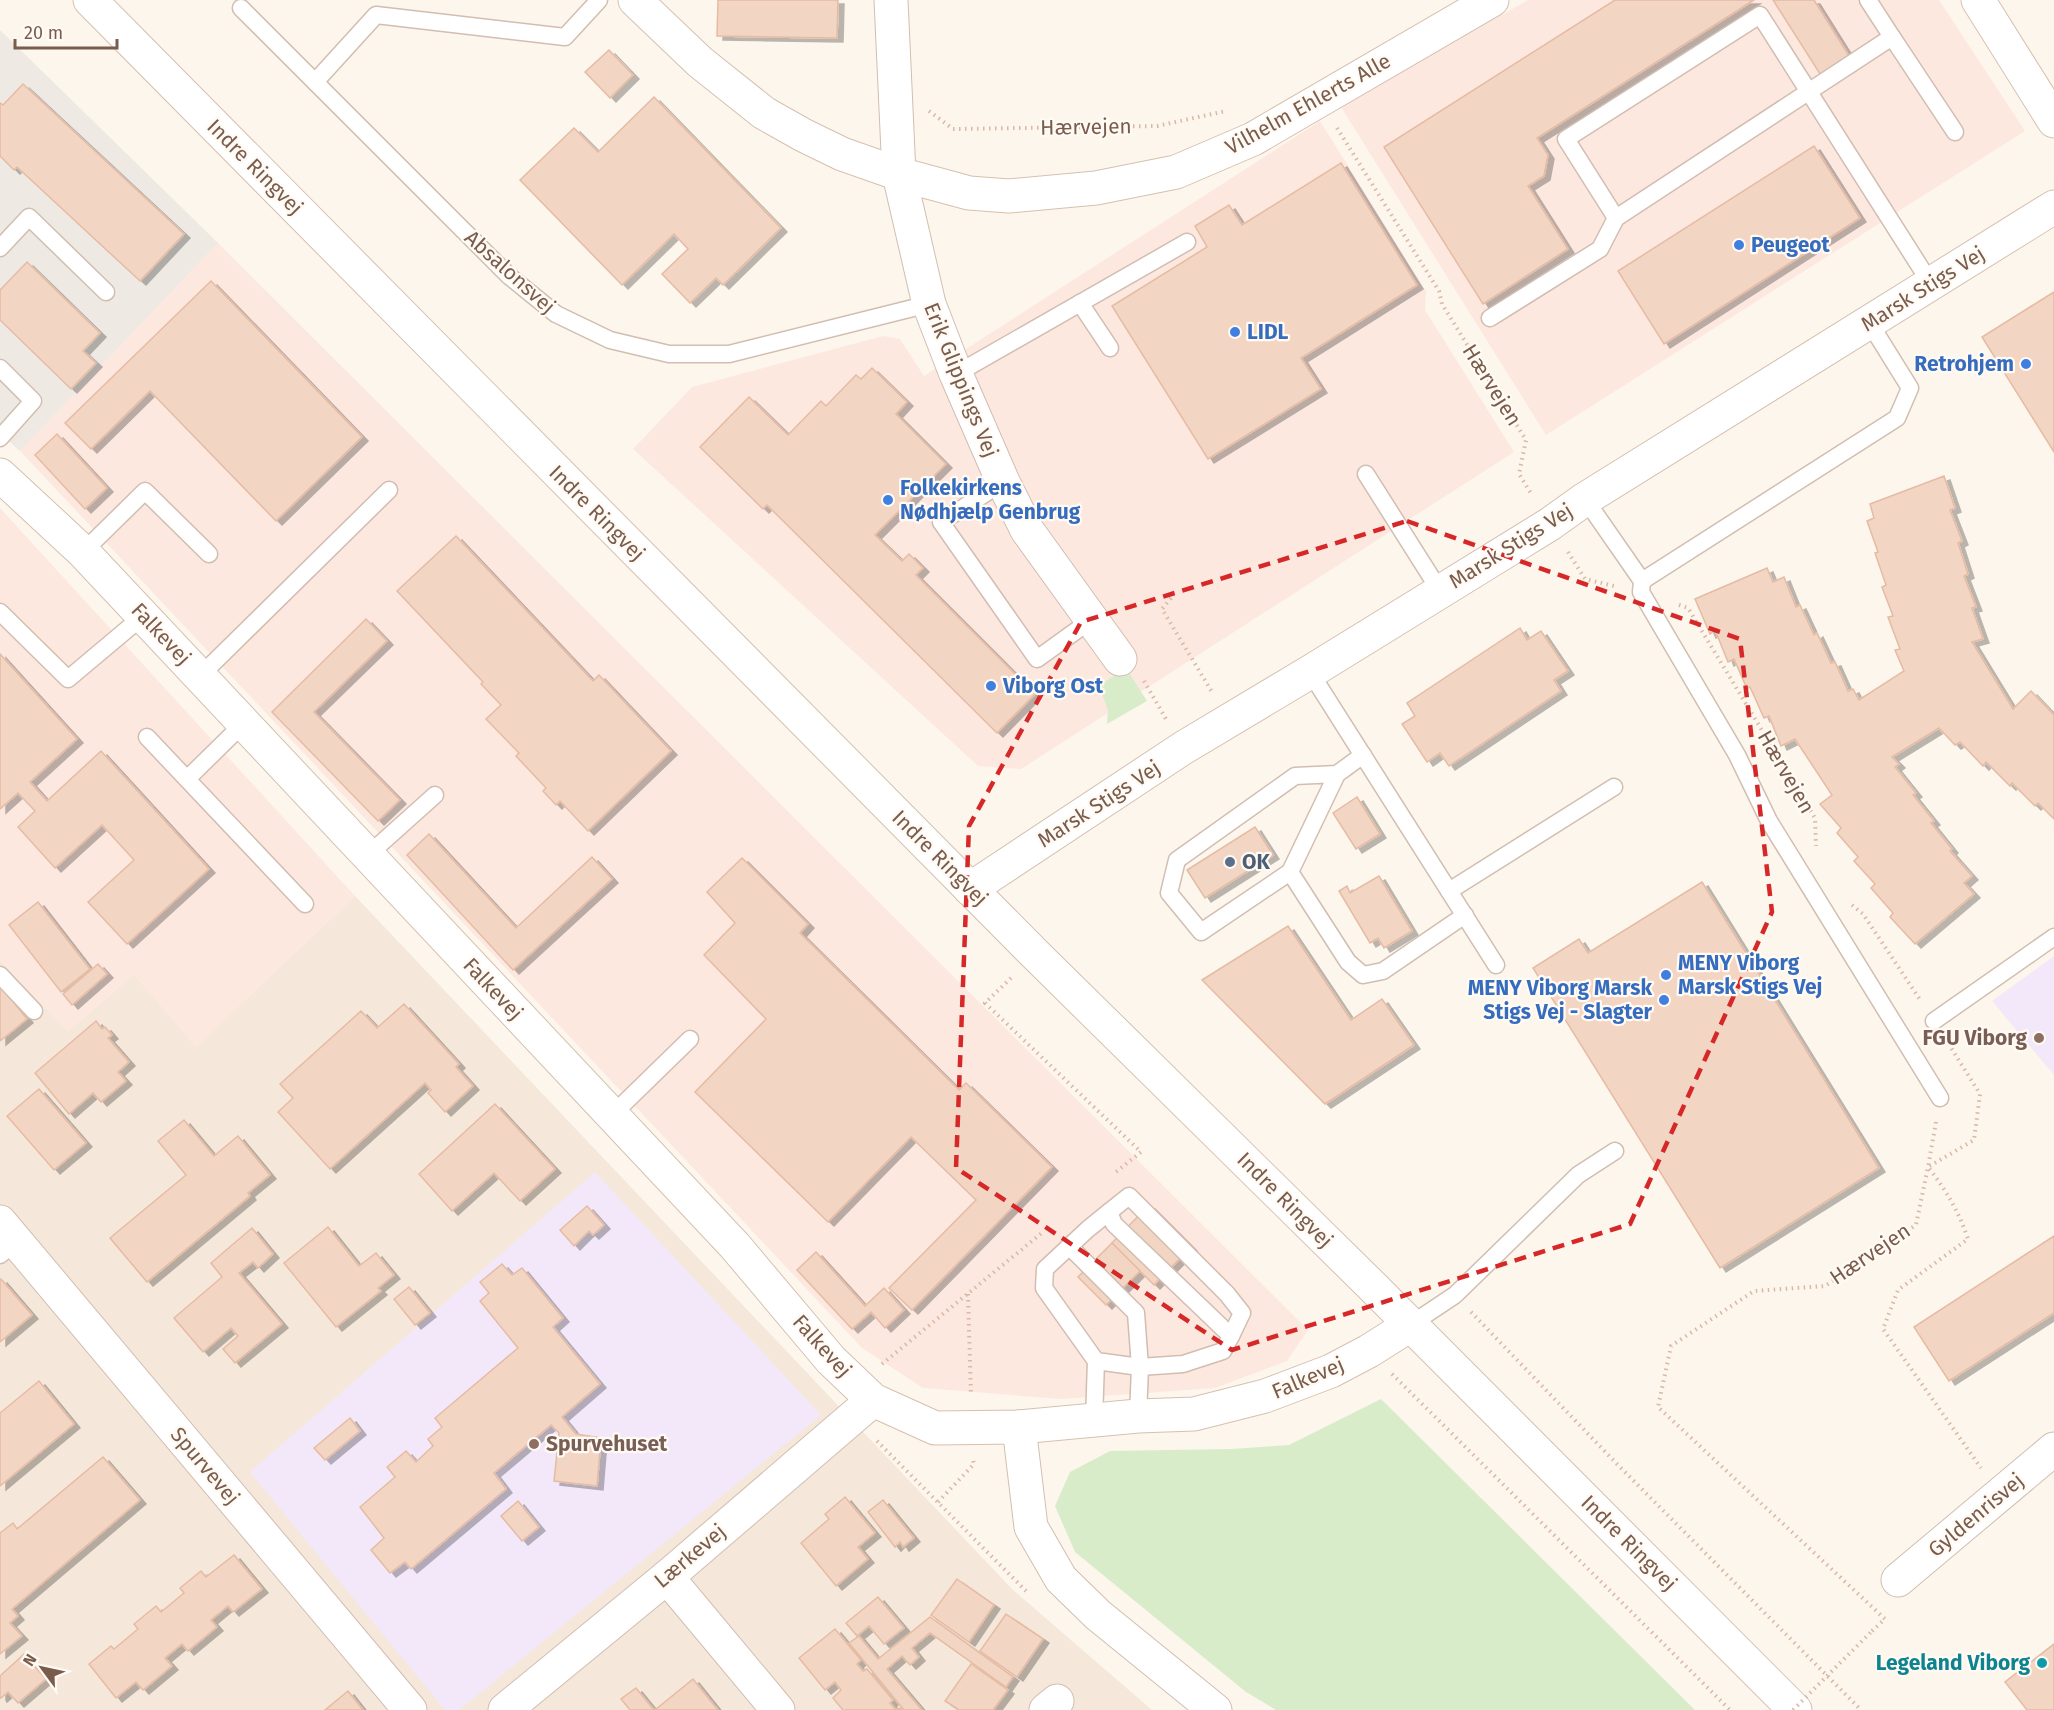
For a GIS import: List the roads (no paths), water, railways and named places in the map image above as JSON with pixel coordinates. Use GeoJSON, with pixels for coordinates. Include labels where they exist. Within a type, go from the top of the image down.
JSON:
{"type":"FeatureCollection","features":[{"type":"Feature","properties":{"kind":"street","name":"Indre Ringvej"},"geometry":{"type":"LineString","coordinates":[[90,0],[970,889],[1794,1710]]}},
{"type":"Feature","properties":{"kind":"street"},"geometry":{"type":"LineString","coordinates":[[891,0],[899,174]]}},
{"type":"Feature","properties":{"kind":"street","name":"Vilhelm Ehlerts Alle"},"geometry":{"type":"LineString","coordinates":[[648,4],[700,62],[764,113],[842,154],[899,174],[969,193],[1008,196],[1096,188],[1176,172],[1253,139],[1492,0]]}},
{"type":"Feature","properties":{"kind":"street"},"geometry":{"type":"LineString","coordinates":[[1978,0],[2054,121]]}},
{"type":"Feature","properties":{"kind":"street","name":"Erik Glippings Vej"},"geometry":{"type":"LineString","coordinates":[[899,174],[929,304],[956,374],[1003,482],[1027,530],[1120,659]]}},
{"type":"Feature","properties":{"kind":"street","name":"Marsk Stigs Vej"},"geometry":{"type":"LineString","coordinates":[[970,889],[1183,748],[1550,524],[1585,499],[2054,207]]}},
{"type":"Feature","properties":{"kind":"street","name":"Falkevej"},"geometry":{"type":"LineString","coordinates":[[0,475],[83,552],[735,1246],[831,1360],[863,1408],[935,1428],[1019,1427],[1138,1416],[1194,1414],[1265,1396],[1331,1371],[1370,1351],[1410,1325]]}},
{"type":"Feature","properties":{"kind":"street","name":"Spurvevej"},"geometry":{"type":"LineString","coordinates":[[6,1239],[410,1710]]}},
{"type":"Feature","properties":{"kind":"street","name":"Lærkevej"},"geometry":{"type":"LineString","coordinates":[[505,1710],[667,1577],[863,1408]]}},
{"type":"Feature","properties":{"kind":"street"},"geometry":{"type":"LineString","coordinates":[[1019,1427],[1031,1527],[1061,1579],[1098,1615],[1215,1710]]}},
{"type":"Feature","properties":{"kind":"street","name":"Gyldenrisvej"},"geometry":{"type":"LineString","coordinates":[[1898,1580],[2054,1449]]}},
{"type":"Feature","properties":{"kind":"street"},"geometry":{"type":"LineString","coordinates":[[667,1577],[778,1710]]}},
{"type":"Feature","properties":{"kind":"lane"},"geometry":{"type":"LineString","coordinates":[[315,82],[376,15],[565,37],[598,0]]}},
{"type":"Feature","properties":{"kind":"lane"},"geometry":{"type":"LineString","coordinates":[[1868,0],[1955,132]]}},
{"type":"Feature","properties":{"kind":"lane","name":"Absalonsvej"},"geometry":{"type":"LineString","coordinates":[[241,9],[508,276],[556,314],[610,340],[669,354],[729,354],[929,304]]}},
{"type":"Feature","properties":{"kind":"lane"},"geometry":{"type":"LineString","coordinates":[[1616,218],[1566,139],[1760,15],[1931,284]]}},
{"type":"Feature","properties":{"kind":"lane"},"geometry":{"type":"LineString","coordinates":[[1490,318],[1600,249],[1616,218],[1892,37]]}},
{"type":"Feature","properties":{"kind":"lane"},"geometry":{"type":"LineString","coordinates":[[0,248],[29,217],[106,292]]}},
{"type":"Feature","properties":{"kind":"lane"},"geometry":{"type":"LineString","coordinates":[[956,374],[1187,242]]}},
{"type":"Feature","properties":{"kind":"lane"},"geometry":{"type":"LineString","coordinates":[[1080,303],[1110,348]]}},
{"type":"Feature","properties":{"kind":"lane"},"geometry":{"type":"LineString","coordinates":[[1642,587],[1897,418],[1910,388],[1869,322]]}},
{"type":"Feature","properties":{"kind":"lane"},"geometry":{"type":"LineString","coordinates":[[0,368],[33,401],[0,438]]}},
{"type":"Feature","properties":{"kind":"lane"},"geometry":{"type":"LineString","coordinates":[[1366,474],[1440,591]]}},
{"type":"Feature","properties":{"kind":"lane"},"geometry":{"type":"LineString","coordinates":[[1003,482],[941,522],[1037,659],[1091,620]]}},
{"type":"Feature","properties":{"kind":"lane"},"geometry":{"type":"LineString","coordinates":[[200,676],[389,490]]}},
{"type":"Feature","properties":{"kind":"lane"},"geometry":{"type":"LineString","coordinates":[[83,552],[145,491],[209,554]]}},
{"type":"Feature","properties":{"kind":"lane"},"geometry":{"type":"LineString","coordinates":[[1585,499],[1642,587],[1737,755],[1769,822],[1940,1098]]}},
{"type":"Feature","properties":{"kind":"lane"},"geometry":{"type":"LineString","coordinates":[[0,612],[68,679],[143,616]]}},
{"type":"Feature","properties":{"kind":"lane"},"geometry":{"type":"LineString","coordinates":[[1310,672],[1496,965]]}},
{"type":"Feature","properties":{"kind":"lane"},"geometry":{"type":"LineString","coordinates":[[187,779],[244,723]]}},
{"type":"Feature","properties":{"kind":"lane"},"geometry":{"type":"LineString","coordinates":[[147,736],[305,904]]}},
{"type":"Feature","properties":{"kind":"lane"},"geometry":{"type":"LineString","coordinates":[[1337,774],[1295,776],[1177,860],[1169,893],[1201,932],[1290,872],[1337,774],[1363,755]]}},
{"type":"Feature","properties":{"kind":"lane"},"geometry":{"type":"LineString","coordinates":[[1449,891],[1614,787]]}},
{"type":"Feature","properties":{"kind":"lane"},"geometry":{"type":"LineString","coordinates":[[368,855],[435,795]]}},
{"type":"Feature","properties":{"kind":"lane"},"geometry":{"type":"LineString","coordinates":[[1290,872],[1348,962],[1363,975],[1383,971],[1465,915]]}},
{"type":"Feature","properties":{"kind":"lane"},"geometry":{"type":"LineString","coordinates":[[1934,1021],[2054,937]]}},
{"type":"Feature","properties":{"kind":"lane"},"geometry":{"type":"LineString","coordinates":[[0,975],[34,1011]]}},
{"type":"Feature","properties":{"kind":"lane"},"geometry":{"type":"LineString","coordinates":[[612,1115],[690,1040]]}},
{"type":"Feature","properties":{"kind":"lane"},"geometry":{"type":"LineString","coordinates":[[1410,1325],[1455,1295],[1578,1175],[1615,1151]]}},
{"type":"Feature","properties":{"kind":"lane"},"geometry":{"type":"LineString","coordinates":[[1094,1420],[1096,1361],[1044,1288],[1045,1269],[1129,1196],[1227,1294],[1242,1313],[1223,1352],[1183,1364],[1140,1367],[1096,1361]]}},
{"type":"Feature","properties":{"kind":"lane"},"geometry":{"type":"LineString","coordinates":[[1109,1212],[1114,1224],[1231,1336]]}},
{"type":"Feature","properties":{"kind":"lane"},"geometry":{"type":"LineString","coordinates":[[1069,1246],[1136,1313],[1140,1367],[1138,1416]]}},
{"type":"Feature","properties":{"kind":"place","name":"Peugeot"},"geometry":{"type":"Point","coordinates":[1739,245]}},
{"type":"Feature","properties":{"kind":"place","name":"LIDL"},"geometry":{"type":"Point","coordinates":[1235,332]}},
{"type":"Feature","properties":{"kind":"place","name":"Retrohjem"},"geometry":{"type":"Point","coordinates":[2026,364]}},
{"type":"Feature","properties":{"kind":"place","name":"Folkekirkens Nødhjælp Genbrug"},"geometry":{"type":"Point","coordinates":[888,500]}},
{"type":"Feature","properties":{"kind":"place","name":"Viborg Ost"},"geometry":{"type":"Point","coordinates":[991,686]}},
{"type":"Feature","properties":{"kind":"place","name":"OK"},"geometry":{"type":"Point","coordinates":[1230,862]}},
{"type":"Feature","properties":{"kind":"place","name":"MENY Viborg Marsk Stigs Vej"},"geometry":{"type":"Point","coordinates":[1666,975]}},
{"type":"Feature","properties":{"kind":"place","name":"MENY Viborg Marsk Stigs Vej - Slagter"},"geometry":{"type":"Point","coordinates":[1664,1000]}},
{"type":"Feature","properties":{"kind":"place","name":"FGU Viborg"},"geometry":{"type":"Point","coordinates":[2039,1038]}},
{"type":"Feature","properties":{"kind":"place","name":"Spurvehuset"},"geometry":{"type":"Point","coordinates":[534,1444]}},
{"type":"Feature","properties":{"kind":"place","name":"Legeland Viborg"},"geometry":{"type":"Point","coordinates":[2042,1663]}}]}
